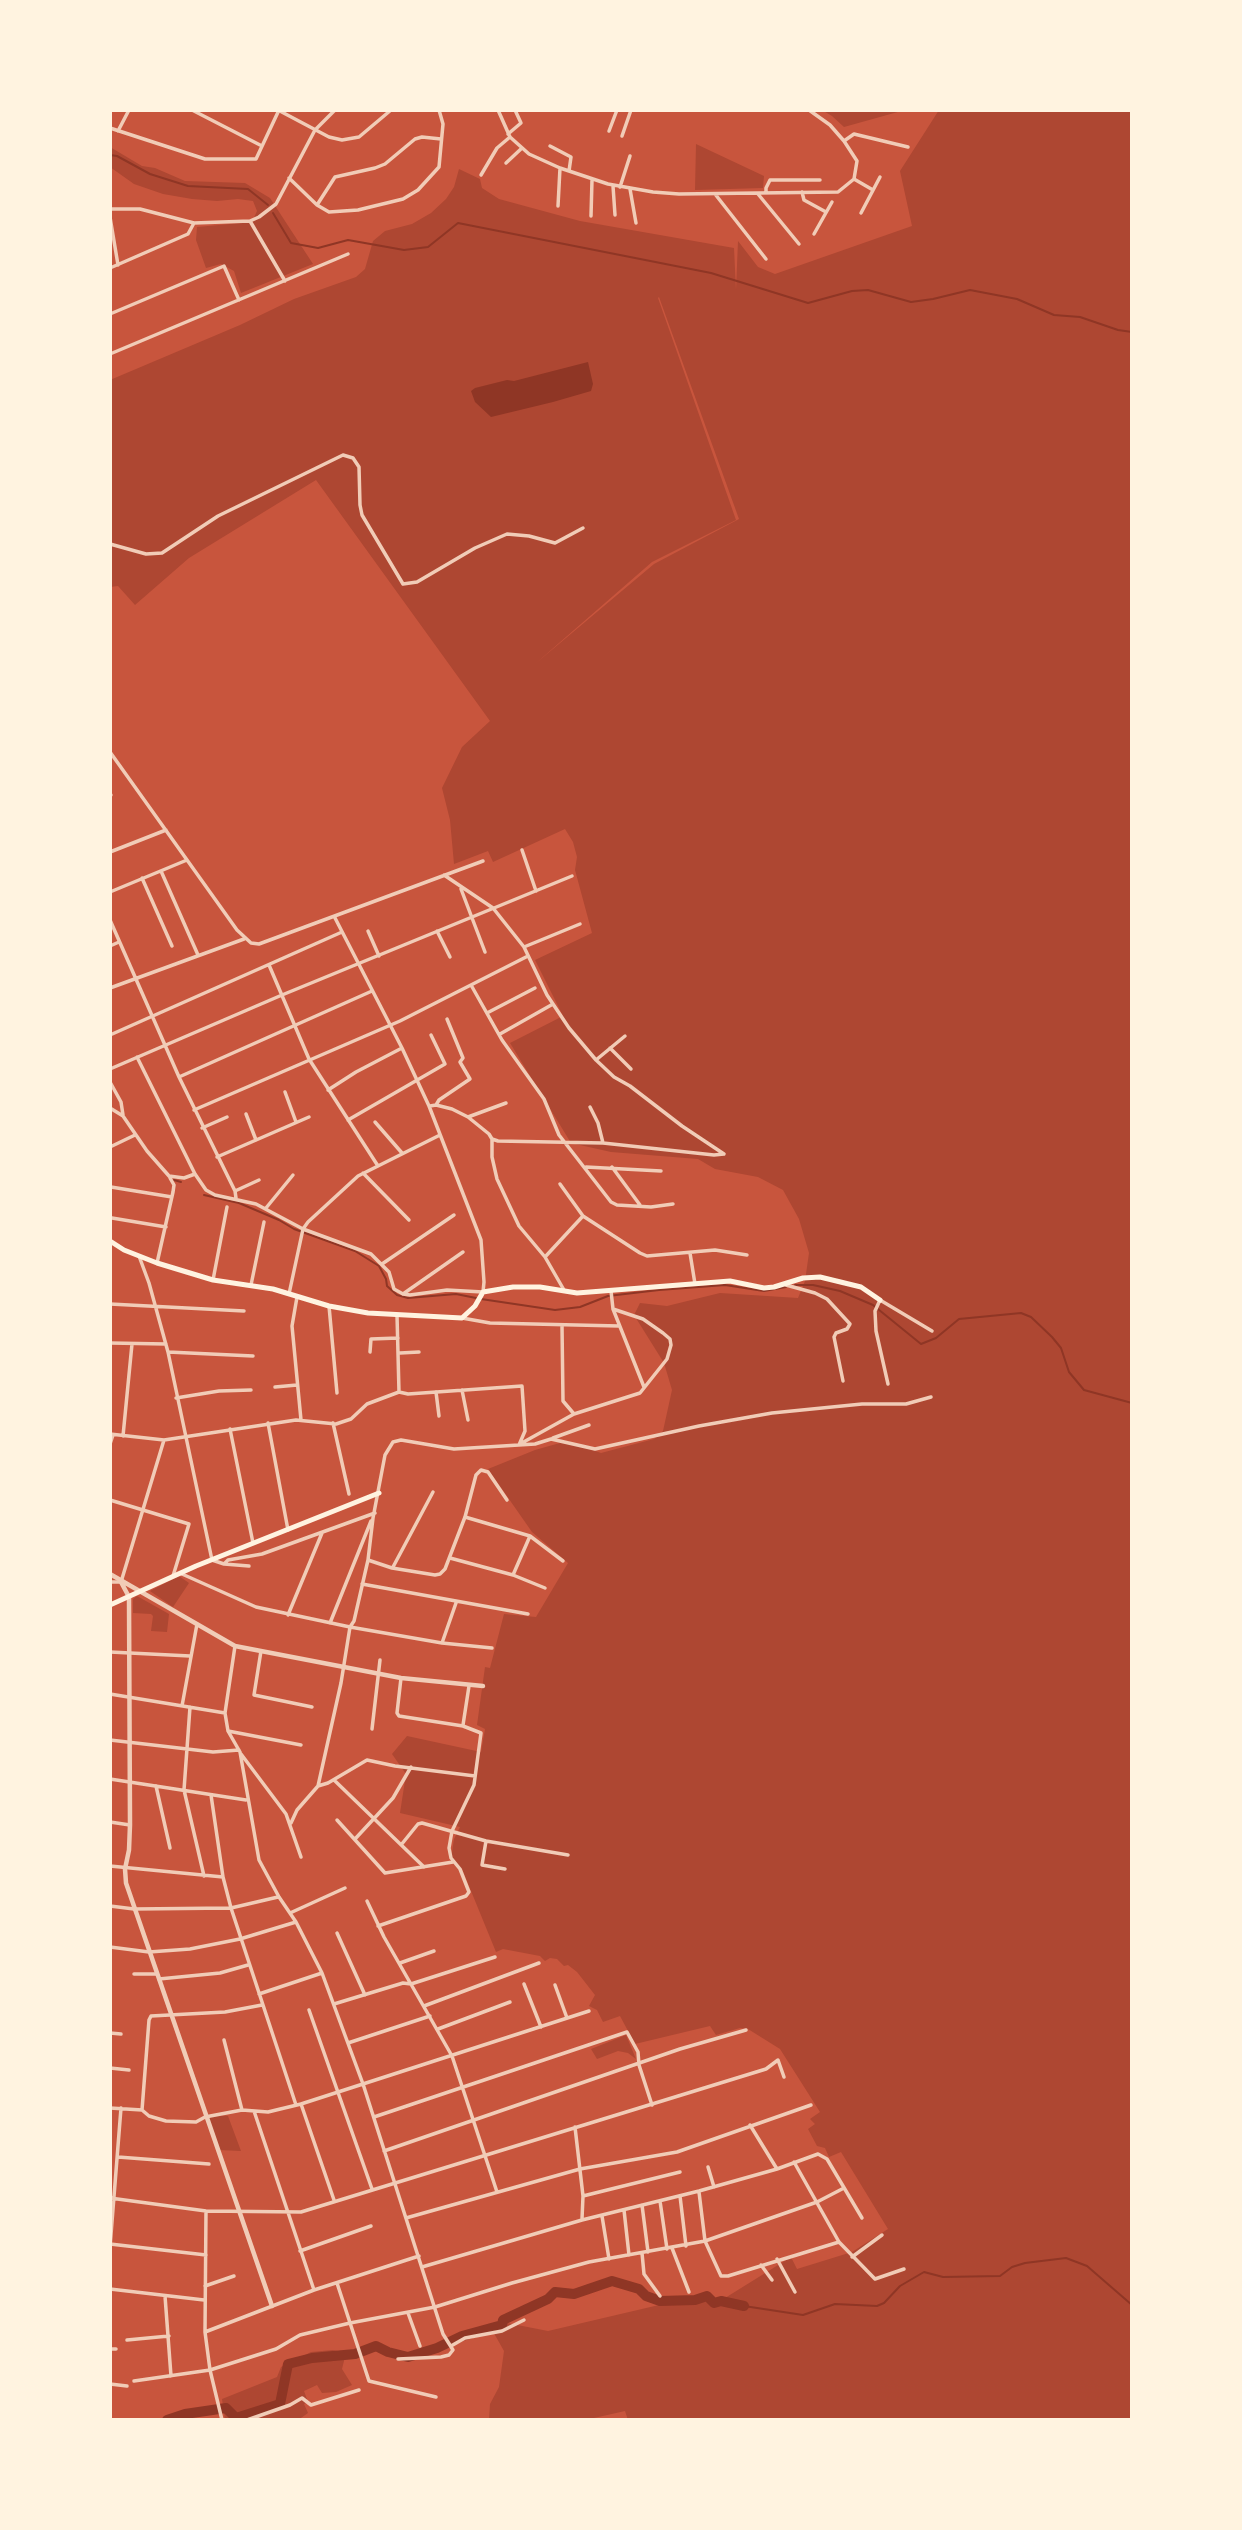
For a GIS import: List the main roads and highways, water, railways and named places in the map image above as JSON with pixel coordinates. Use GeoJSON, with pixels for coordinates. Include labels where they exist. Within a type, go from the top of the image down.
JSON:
{"type":"FeatureCollection","features":[{"type":"Feature","properties":{"kind":"main road"},"geometry":{"type":"LineString","coordinates":[[110,1241],[157,1264],[213,1280],[251,1285],[329,1306],[397,1315],[462,1318],[482,1294],[513,1287],[541,1287],[565,1292],[611,1292],[730,1281],[764,1288],[803,1278],[820,1277],[862,1287],[880,1300]]}},
{"type":"Feature","properties":{"kind":"main road"},"geometry":{"type":"LineString","coordinates":[[110,1605],[173,1576],[379,1493]]}},
{"type":"Feature","properties":{"kind":"waterway"},"geometry":{"type":"LineString","coordinates":[[110,155],[117,156],[150,174],[188,186],[248,189],[268,205]]}},
{"type":"Feature","properties":{"kind":"waterway"},"geometry":{"type":"LineString","coordinates":[[273,213],[291,243],[318,248],[348,240],[404,250],[428,247],[458,223],[711,273],[808,303],[852,291],[868,290],[911,302],[970,290],[1017,299],[1054,315],[1080,317],[1132,332]]}},
{"type":"Feature","properties":{"kind":"waterway"},"geometry":{"type":"LineString","coordinates":[[174,1180],[181,1182]]}},
{"type":"Feature","properties":{"kind":"waterway"},"geometry":{"type":"LineString","coordinates":[[204,1195],[239,1203],[294,1229],[355,1251],[379,1266],[387,1286],[397,1295],[408,1298],[456,1294],[476,1298]]}},
{"type":"Feature","properties":{"kind":"waterway"},"geometry":{"type":"LineString","coordinates":[[481,1299],[555,1310],[580,1307],[608,1296],[659,1290],[725,1285],[764,1291],[786,1287]]}},
{"type":"Feature","properties":{"kind":"waterway"},"geometry":{"type":"LineString","coordinates":[[795,1285],[813,1285],[840,1291],[873,1305],[921,1344],[936,1338],[959,1319],[1021,1313],[1031,1317],[1052,1337],[1061,1348],[1069,1372],[1084,1390],[1132,1403]]}},
{"type":"Feature","properties":{"kind":"waterway"},"geometry":{"type":"LineString","coordinates":[[744,2306],[803,2315],[835,2304],[877,2306],[884,2303],[900,2286],[924,2272],[943,2277],[1000,2276],[1012,2267],[1025,2263],[1066,2258],[1087,2266],[1132,2305]]}},
{"type":"Feature","properties":{"kind":"waterway"},"geometry":{"type":"LineString","coordinates":[[167,2420],[185,2414],[226,2408],[236,2418],[280,2404],[288,2364],[312,2358],[355,2354],[376,2346],[408,2357],[437,2348],[462,2336],[502,2325],[503,2320],[548,2299],[555,2292],[574,2294],[612,2281],[639,2289],[646,2296],[660,2301],[695,2300],[707,2296],[714,2303],[721,2301],[744,2306]]}}]}
